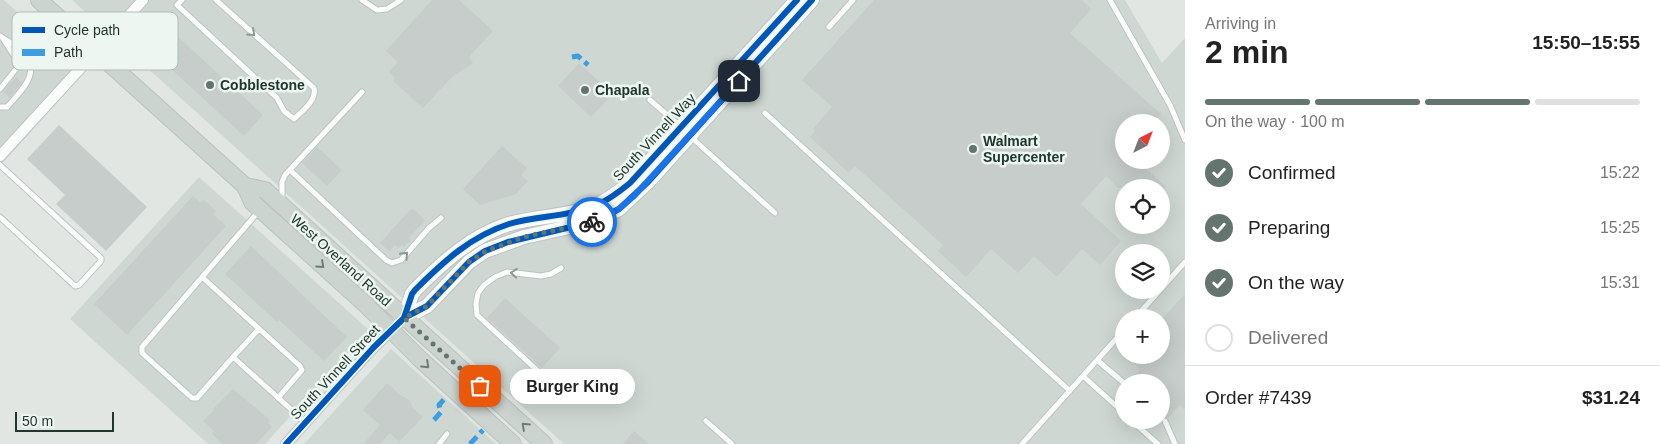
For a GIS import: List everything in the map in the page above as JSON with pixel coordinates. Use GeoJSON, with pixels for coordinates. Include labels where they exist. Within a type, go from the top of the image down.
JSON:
{"type":"FeatureCollection","features":[{"type":"Feature","properties":{"kind":"main road","name":"West Overland Road"},"geometry":{"type":"LineString","coordinates":[[39,0],[52,12]]}},
{"type":"Feature","properties":{"kind":"main road","name":"West Overland Road"},"geometry":{"type":"LineString","coordinates":[[116,70],[245,186],[252,202],[365,304],[421,360],[513,444]]}},
{"type":"Feature","properties":{"kind":"main road","name":"West Overland Road"},"geometry":{"type":"LineString","coordinates":[[245,186],[265,190],[544,444]]}},
{"type":"Feature","properties":{"kind":"street"},"geometry":{"type":"LineString","coordinates":[[132,12],[143,0]]}},
{"type":"Feature","properties":{"kind":"street","name":"South Vinnell Way"},"geometry":{"type":"LineString","coordinates":[[404,318],[427,306],[469,262],[486,251],[524,237],[596,221],[619,209],[639,192],[685,131],[798,0]]}},
{"type":"Feature","properties":{"kind":"street","name":"South Vinnell Way"},"geometry":{"type":"LineString","coordinates":[[404,318],[412,294],[434,270],[456,251],[482,235],[502,227],[593,207],[616,195],[685,131],[812,0]]}},
{"type":"Feature","properties":{"kind":"street"},"geometry":{"type":"LineString","coordinates":[[1,153],[79,70]]}},
{"type":"Feature","properties":{"kind":"street","name":"South Vinnell Street"},"geometry":{"type":"LineString","coordinates":[[286,444],[404,318]]}},
{"type":"Feature","properties":{"kind":"lane"},"geometry":{"type":"LineString","coordinates":[[182,0],[177,5],[276,98],[284,111],[294,119],[314,98],[314,88],[216,0]]}},
{"type":"Feature","properties":{"kind":"lane"},"geometry":{"type":"LineString","coordinates":[[362,0],[377,10],[387,9],[401,0]]}},
{"type":"Feature","properties":{"kind":"lane"},"geometry":{"type":"LineString","coordinates":[[829,27],[853,0]]}},
{"type":"Feature","properties":{"kind":"lane"},"geometry":{"type":"LineString","coordinates":[[1110,0],[1170,105],[1185,140]]}},
{"type":"Feature","properties":{"kind":"lane"},"geometry":{"type":"LineString","coordinates":[[2,38],[12,53]]}},
{"type":"Feature","properties":{"kind":"lane"},"geometry":{"type":"LineString","coordinates":[[0,88],[15,70]]}},
{"type":"Feature","properties":{"kind":"lane"},"geometry":{"type":"LineString","coordinates":[[0,107],[7,107],[26,85],[31,74],[30,70]]}},
{"type":"Feature","properties":{"kind":"lane"},"geometry":{"type":"LineString","coordinates":[[281,205],[282,182],[290,170],[362,92]]}},
{"type":"Feature","properties":{"kind":"lane"},"geometry":{"type":"LineString","coordinates":[[650,100],[775,213]]}},
{"type":"Feature","properties":{"kind":"lane"},"geometry":{"type":"LineString","coordinates":[[765,113],[1070,391]]}},
{"type":"Feature","properties":{"kind":"lane"},"geometry":{"type":"LineString","coordinates":[[0,165],[101,258],[101,261],[79,286],[75,286],[0,217]]}},
{"type":"Feature","properties":{"kind":"lane"},"geometry":{"type":"LineString","coordinates":[[290,170],[386,260],[392,263],[401,260],[429,228],[441,218]]}},
{"type":"Feature","properties":{"kind":"lane"},"geometry":{"type":"LineString","coordinates":[[259,329],[197,398],[192,398],[142,353],[142,347],[260,209]]}},
{"type":"Feature","properties":{"kind":"lane"},"geometry":{"type":"LineString","coordinates":[[1170,279],[1185,262]]}},
{"type":"Feature","properties":{"kind":"lane"},"geometry":{"type":"LineString","coordinates":[[551,383],[477,315],[476,304],[478,293],[484,284],[507,272],[541,276],[551,274],[561,268]]}},
{"type":"Feature","properties":{"kind":"lane"},"geometry":{"type":"LineString","coordinates":[[202,277],[300,366],[302,370],[278,398]]}},
{"type":"Feature","properties":{"kind":"lane"},"geometry":{"type":"LineString","coordinates":[[1143,309],[1152,299]]}},
{"type":"Feature","properties":{"kind":"lane"},"geometry":{"type":"LineString","coordinates":[[1022,444],[1115,340]]}},
{"type":"Feature","properties":{"kind":"lane"},"geometry":{"type":"LineString","coordinates":[[233,357],[305,422]]}},
{"type":"Feature","properties":{"kind":"lane"},"geometry":{"type":"LineString","coordinates":[[1097,360],[1115,375]]}},
{"type":"Feature","properties":{"kind":"lane"},"geometry":{"type":"LineString","coordinates":[[1083,376],[1115,406]]}},
{"type":"Feature","properties":{"kind":"lane"},"geometry":{"type":"LineString","coordinates":[[706,420],[732,444]]}},
{"type":"Feature","properties":{"kind":"lane"},"geometry":{"type":"LineString","coordinates":[[1141,429],[1158,444]]}},
{"type":"Feature","properties":{"kind":"lane"},"geometry":{"type":"LineString","coordinates":[[1168,429],[1175,444]]}},
{"type":"Feature","properties":{"kind":"lane"},"geometry":{"type":"LineString","coordinates":[[439,444],[448,434]]}},
{"type":"Feature","properties":{"kind":"shaded area"},"geometry":{"type":"Polygon","coordinates":[[[0,0],[4,0],[17,12],[12,12],[12,70],[81,70],[84,73],[0,166],[0,0]]]}},
{"type":"Feature","properties":{"kind":"shaded area"},"geometry":{"type":"Polygon","coordinates":[[[72,0],[1125,0],[1162,63],[1185,38],[1185,444],[564,444],[150,70],[178,70],[178,12],[85,12],[72,0]]]}},
{"type":"Feature","properties":{"kind":"shaded area"},"geometry":{"type":"Polygon","coordinates":[[[199,177],[369,330],[265,444],[208,444],[70,319],[199,177]]]}},
{"type":"Feature","properties":{"kind":"shaded area"},"geometry":{"type":"Polygon","coordinates":[[[391,349],[496,444],[304,444],[391,349]]]}},
{"type":"Feature","properties":{"kind":"building"},"geometry":{"type":"Polygon","coordinates":[[[432,0],[459,0],[493,31],[469,57],[473,63],[452,77],[423,108],[393,81],[395,78],[389,72],[398,62],[386,51],[432,0]]]}},
{"type":"Feature","properties":{"kind":"building","name":"Walmart Supercenter"},"geometry":{"type":"Polygon","coordinates":[[[874,0],[1082,0],[1091,9],[1070,33],[1161,114],[1115,114],[1115,169],[1146,169],[1157,179],[1115,179],[1115,185],[1106,176],[1081,204],[1121,241],[1118,244],[1115,244],[1115,248],[1100,265],[1082,249],[1057,277],[1034,256],[1018,273],[991,249],[966,277],[938,251],[943,245],[855,166],[849,173],[810,137],[815,131],[813,129],[832,107],[802,80],[874,0]]]}},
{"type":"Feature","properties":{"kind":"building","name":"Cobblestone"},"geometry":{"type":"Polygon","coordinates":[[[178,37],[263,115],[244,136],[172,70],[178,70],[178,37]]]}},
{"type":"Feature","properties":{"kind":"building","name":"Chapala"},"geometry":{"type":"Polygon","coordinates":[[[579,63],[613,94],[591,117],[558,86],[579,63]]]}},
{"type":"Feature","properties":{"kind":"building"},"geometry":{"type":"Polygon","coordinates":[[[16,77],[22,82],[10,98],[3,92],[16,77]]]}},
{"type":"Feature","properties":{"kind":"building"},"geometry":{"type":"Polygon","coordinates":[[[59,125],[147,207],[106,251],[56,204],[65,195],[27,159],[59,125]]]}},
{"type":"Feature","properties":{"kind":"building"},"geometry":{"type":"Polygon","coordinates":[[[502,146],[527,168],[521,175],[528,181],[516,194],[480,205],[463,189],[502,146]]]}},
{"type":"Feature","properties":{"kind":"building"},"geometry":{"type":"Polygon","coordinates":[[[317,147],[342,170],[327,186],[302,163],[317,147]]]}},
{"type":"Feature","properties":{"kind":"building"},"geometry":{"type":"Polygon","coordinates":[[[193,196],[200,203],[204,200],[216,211],[213,214],[226,226],[127,335],[94,304],[193,196]]]}},
{"type":"Feature","properties":{"kind":"building"},"geometry":{"type":"Polygon","coordinates":[[[412,208],[425,220],[409,238],[411,240],[404,247],[402,245],[399,248],[395,245],[389,251],[380,243],[412,208]]]}},
{"type":"Feature","properties":{"kind":"building"},"geometry":{"type":"Polygon","coordinates":[[[251,246],[347,337],[324,361],[279,320],[277,322],[225,274],[251,246]]]}},
{"type":"Feature","properties":{"kind":"building"},"geometry":{"type":"Polygon","coordinates":[[[1185,294],[1185,410],[1180,405],[1170,416],[1170,374],[1135,374],[1140,369],[1135,364],[1170,364],[1170,310],[1185,294]]]}},
{"type":"Feature","properties":{"kind":"building"},"geometry":{"type":"Polygon","coordinates":[[[505,298],[560,348],[542,368],[487,318],[505,298]]]}},
{"type":"Feature","properties":{"kind":"building"},"geometry":{"type":"Polygon","coordinates":[[[387,383],[410,401],[413,408],[423,417],[399,442],[390,433],[380,444],[363,444],[380,425],[363,410],[387,383]]]}},
{"type":"Feature","properties":{"kind":"building"},"geometry":{"type":"Polygon","coordinates":[[[233,389],[270,420],[268,423],[272,427],[256,444],[223,444],[212,434],[214,431],[203,421],[233,389]]]}},
{"type":"Feature","properties":{"kind":"building"},"geometry":{"type":"Polygon","coordinates":[[[634,431],[649,444],[623,444],[634,431]]]}},
{"type":"Feature","properties":{"kind":"marked path"},"geometry":{"type":"LineString","coordinates":[[572,57],[578,56],[588,65]]}},
{"type":"Feature","properties":{"kind":"marked path"},"geometry":{"type":"LineString","coordinates":[[434,420],[441,412],[439,405],[446,397]]}},
{"type":"Feature","properties":{"kind":"marked path"},"geometry":{"type":"LineString","coordinates":[[470,444],[483,430]]}},
{"type":"Feature","properties":{"kind":"cycle path"},"geometry":{"type":"LineString","coordinates":[[404,318],[415,290],[447,260],[482,235],[509,224],[571,213],[592,207],[607,200],[630,183],[797,0]]}},
{"type":"Feature","properties":{"kind":"cycle path"},"geometry":{"type":"LineString","coordinates":[[286,444],[374,347],[404,318],[427,306],[469,262],[485,251],[508,242],[596,221],[619,209],[648,182],[812,0]]}},
{"type":"Feature","properties":{"kind":"way so far"},"geometry":{"type":"LineString","coordinates":[[480,386],[404,318],[427,306],[469,262],[486,251],[524,237],[592,222]]}},
{"type":"Feature","properties":{"kind":"place","name":"Cobblestone"},"geometry":{"type":"Point","coordinates":[210,85]}},
{"type":"Feature","properties":{"kind":"place","name":"Chapala"},"geometry":{"type":"Point","coordinates":[585,90]}},
{"type":"Feature","properties":{"kind":"place","name":"Walmart Supercenter"},"geometry":{"type":"Point","coordinates":[973,149]}},
{"type":"Feature","properties":{"kind":"place","name":"Burger King"},"geometry":{"type":"Point","coordinates":[480,386]}},
{"type":"Feature","properties":{"kind":"route"},"geometry":{"type":"LineString","coordinates":[[592,222],[619,209],[634,196],[739,81]]}}]}
